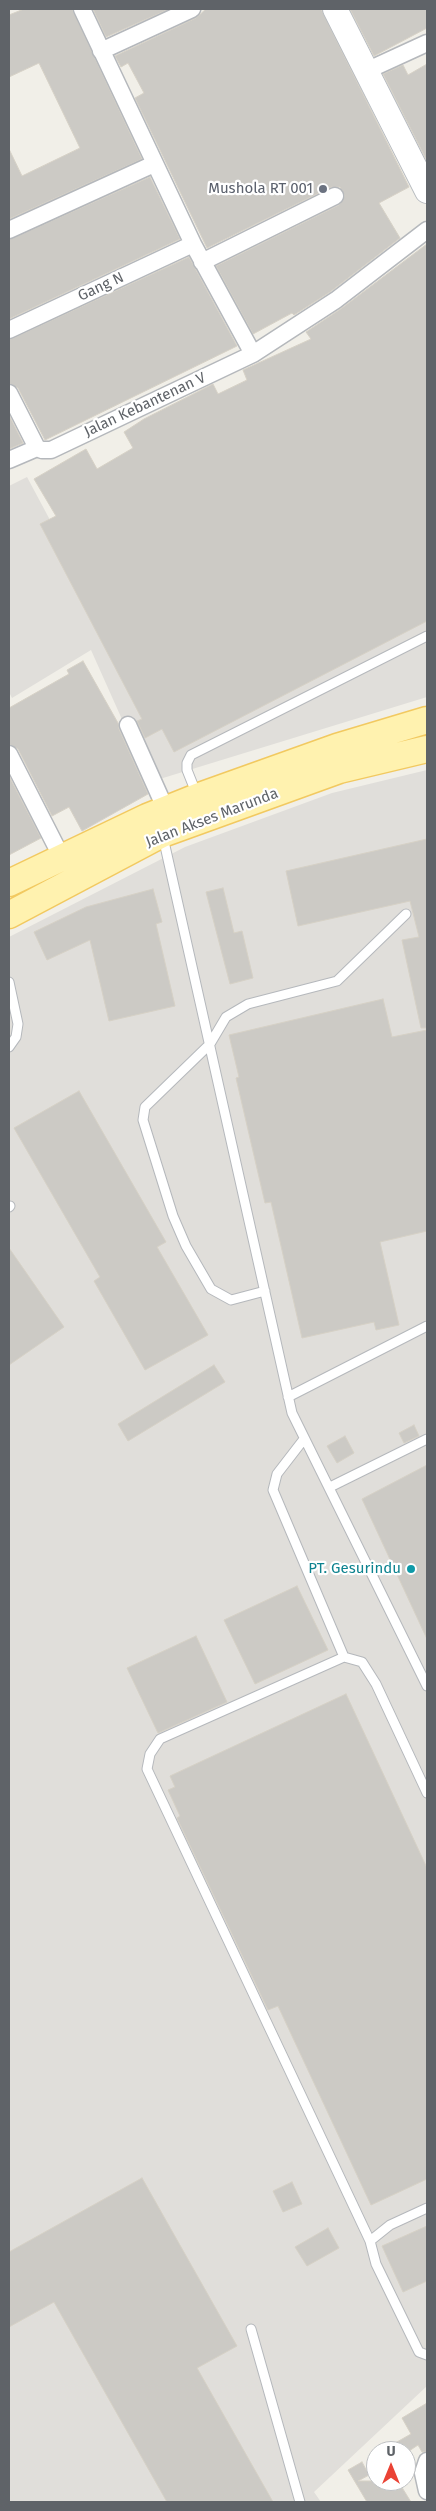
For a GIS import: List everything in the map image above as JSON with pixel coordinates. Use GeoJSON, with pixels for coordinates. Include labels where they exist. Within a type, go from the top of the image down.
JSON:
{"type":"FeatureCollection","features":[{"type":"Feature","properties":{"kind":"main road","name":"Jalan Akses Marunda"},"geometry":{"type":"LineString","coordinates":[[9,915],[164,822],[197,797],[337,747],[427,720]]}},
{"type":"Feature","properties":{"kind":"main road","name":"Jalan Akses Marunda"},"geometry":{"type":"LineString","coordinates":[[9,883],[61,856],[164,822],[339,770],[427,749]]}},
{"type":"Feature","properties":{"kind":"street"},"geometry":{"type":"LineString","coordinates":[[82,9],[193,244],[253,354]]}},
{"type":"Feature","properties":{"kind":"street"},"geometry":{"type":"LineString","coordinates":[[101,51],[192,9]]}},
{"type":"Feature","properties":{"kind":"street"},"geometry":{"type":"LineString","coordinates":[[335,9],[425,182]]}},
{"type":"Feature","properties":{"kind":"street"},"geometry":{"type":"LineString","coordinates":[[366,71],[427,43]]}},
{"type":"Feature","properties":{"kind":"street"},"geometry":{"type":"LineString","coordinates":[[9,230],[154,164]]}},
{"type":"Feature","properties":{"kind":"street"},"geometry":{"type":"LineString","coordinates":[[202,262],[334,196]]}},
{"type":"Feature","properties":{"kind":"street","name":"Jalan Kebantenan V"},"geometry":{"type":"LineString","coordinates":[[9,460],[37,448],[51,450],[253,354],[336,300],[427,230]]}},
{"type":"Feature","properties":{"kind":"street","name":"Gang N"},"geometry":{"type":"LineString","coordinates":[[9,330],[193,244]]}},
{"type":"Feature","properties":{"kind":"street"},"geometry":{"type":"LineString","coordinates":[[9,393],[37,448]]}},
{"type":"Feature","properties":{"kind":"street"},"geometry":{"type":"LineString","coordinates":[[128,725],[164,822]]}},
{"type":"Feature","properties":{"kind":"street"},"geometry":{"type":"LineString","coordinates":[[9,754],[61,856]]}},
{"type":"Feature","properties":{"kind":"street"},"geometry":{"type":"LineString","coordinates":[[427,2461],[424,2473],[427,2491]]}},
{"type":"Feature","properties":{"kind":"lane"},"geometry":{"type":"LineString","coordinates":[[197,797],[187,770],[187,763],[191,755],[383,661],[427,636]]}},
{"type":"Feature","properties":{"kind":"lane"},"geometry":{"type":"LineString","coordinates":[[164,822],[210,1044],[288,1397],[304,1439],[330,1487],[427,1686]]}},
{"type":"Feature","properties":{"kind":"lane"},"geometry":{"type":"LineString","coordinates":[[265,1291],[231,1300],[211,1289],[186,1246],[173,1216],[143,1120],[145,1107],[210,1044],[226,1017],[248,1004],[337,981],[406,914]]}},
{"type":"Feature","properties":{"kind":"lane"},"geometry":{"type":"LineString","coordinates":[[9,982],[18,1024],[16,1037],[9,1048]]}},
{"type":"Feature","properties":{"kind":"lane"},"geometry":{"type":"LineString","coordinates":[[288,1397],[427,1326]]}},
{"type":"Feature","properties":{"kind":"lane"},"geometry":{"type":"LineString","coordinates":[[304,1439],[277,1474],[273,1490],[344,1657]]}},
{"type":"Feature","properties":{"kind":"lane"},"geometry":{"type":"LineString","coordinates":[[330,1487],[427,1439]]}},
{"type":"Feature","properties":{"kind":"lane"},"geometry":{"type":"LineString","coordinates":[[427,1793],[376,1684],[362,1662],[344,1657],[160,1739],[150,1754],[147,1769],[370,2242],[376,2264],[419,2352],[427,2355]]}},
{"type":"Feature","properties":{"kind":"lane"},"geometry":{"type":"LineString","coordinates":[[370,2242],[390,2225],[427,2208]]}},
{"type":"Feature","properties":{"kind":"lane"},"geometry":{"type":"LineString","coordinates":[[251,2329],[300,2502]]}},
{"type":"Feature","properties":{"kind":"shaded area"},"geometry":{"type":"Polygon","coordinates":[[[421,327],[427,340],[427,697],[150,782],[91,650],[12,698],[9,692],[9,486],[27,477],[50,520],[421,327]]]}},
{"type":"Feature","properties":{"kind":"shaded area"},"geometry":{"type":"Polygon","coordinates":[[[427,770],[427,2386],[368,2441],[366,2441],[366,2443],[314,2492],[321,2502],[9,2502],[9,937],[185,847],[332,793],[427,770]]]}},
{"type":"Feature","properties":{"kind":"building"},"geometry":{"type":"Polygon","coordinates":[[[24,9],[72,9],[142,159],[9,219],[9,149],[22,176],[80,148],[39,63],[9,77],[9,15],[24,9]]]}},
{"type":"Feature","properties":{"kind":"building"},"geometry":{"type":"Polygon","coordinates":[[[93,9],[169,9],[106,37],[93,9]]]}},
{"type":"Feature","properties":{"kind":"building"},"geometry":{"type":"Polygon","coordinates":[[[206,9],[321,9],[409,187],[379,203],[400,238],[330,292],[294,315],[292,313],[253,334],[216,266],[339,205],[345,196],[340,187],[331,187],[207,248],[135,98],[144,93],[128,63],[121,67],[115,56],[196,18],[206,9]]]}},
{"type":"Feature","properties":{"kind":"building"},"geometry":{"type":"Polygon","coordinates":[[[350,9],[427,9],[427,28],[374,56],[350,9]]]}},
{"type":"Feature","properties":{"kind":"building"},"geometry":{"type":"Polygon","coordinates":[[[427,64],[427,161],[383,74],[403,65],[408,75],[427,64]]]}},
{"type":"Feature","properties":{"kind":"building"},"geometry":{"type":"Polygon","coordinates":[[[150,177],[180,239],[9,319],[9,240],[150,177]]]}},
{"type":"Feature","properties":{"kind":"building"},"geometry":{"type":"Polygon","coordinates":[[[427,244],[427,621],[174,752],[162,729],[145,738],[137,721],[142,719],[40,524],[56,516],[34,479],[86,449],[97,469],[133,448],[124,432],[144,419],[213,384],[218,394],[247,380],[243,370],[311,339],[306,332],[342,308],[427,244]]]}},
{"type":"Feature","properties":{"kind":"building"},"geometry":{"type":"Polygon","coordinates":[[[189,257],[237,346],[45,440],[18,388],[9,383],[9,340],[189,257]]]}},
{"type":"Feature","properties":{"kind":"building"},"geometry":{"type":"Polygon","coordinates":[[[9,415],[23,443],[9,449],[9,415]]]}},
{"type":"Feature","properties":{"kind":"building"},"geometry":{"type":"Polygon","coordinates":[[[83,661],[118,723],[148,794],[82,831],[69,807],[52,816],[18,749],[9,744],[9,708],[69,674],[67,670],[83,661]]]}},
{"type":"Feature","properties":{"kind":"building"},"geometry":{"type":"Polygon","coordinates":[[[9,776],[41,838],[9,855],[9,776]]]}},
{"type":"Feature","properties":{"kind":"building"},"geometry":{"type":"Polygon","coordinates":[[[427,839],[427,1028],[421,1028],[402,940],[419,937],[410,901],[298,926],[286,871],[427,839]]]}},
{"type":"Feature","properties":{"kind":"building"},"geometry":{"type":"Polygon","coordinates":[[[223,888],[234,933],[242,931],[253,978],[230,984],[206,892],[223,888]]]}},
{"type":"Feature","properties":{"kind":"building"},"geometry":{"type":"Polygon","coordinates":[[[153,889],[162,922],[156,924],[175,1006],[109,1021],[90,940],[47,960],[34,932],[86,907],[153,889]]]}},
{"type":"Feature","properties":{"kind":"building"},"geometry":{"type":"Polygon","coordinates":[[[383,999],[392,1037],[427,1030],[427,1231],[380,1242],[399,1325],[376,1330],[374,1322],[302,1338],[271,1202],[265,1203],[236,1078],[239,1077],[229,1035],[383,999]]]}},
{"type":"Feature","properties":{"kind":"building"},"geometry":{"type":"Polygon","coordinates":[[[79,1091],[166,1242],[157,1247],[208,1335],[145,1370],[94,1281],[100,1277],[14,1128],[79,1091]]]}},
{"type":"Feature","properties":{"kind":"building"},"geometry":{"type":"Polygon","coordinates":[[[9,1248],[64,1327],[9,1365],[9,1248]]]}},
{"type":"Feature","properties":{"kind":"building"},"geometry":{"type":"Polygon","coordinates":[[[214,1365],[225,1382],[128,1441],[118,1424],[214,1365]]]}},
{"type":"Feature","properties":{"kind":"building"},"geometry":{"type":"Polygon","coordinates":[[[414,1425],[419,1436],[404,1443],[399,1433],[414,1425]]]}},
{"type":"Feature","properties":{"kind":"building"},"geometry":{"type":"Polygon","coordinates":[[[345,1436],[354,1453],[337,1463],[327,1446],[345,1436]]]}},
{"type":"Feature","properties":{"kind":"building","name":"PT. Gesurindu"},"geometry":{"type":"Polygon","coordinates":[[[427,1465],[427,1639],[362,1499],[427,1465]]]}},
{"type":"Feature","properties":{"kind":"building"},"geometry":{"type":"Polygon","coordinates":[[[297,1586],[328,1650],[255,1684],[224,1620],[297,1586]]]}},
{"type":"Feature","properties":{"kind":"building"},"geometry":{"type":"Polygon","coordinates":[[[196,1636],[227,1702],[158,1733],[127,1668],[196,1636]]]}},
{"type":"Feature","properties":{"kind":"building"},"geometry":{"type":"Polygon","coordinates":[[[346,1694],[427,1868],[427,2179],[371,2205],[278,2006],[268,2010],[177,1818],[180,1816],[168,1790],[175,1787],[170,1776],[346,1694]]]}},
{"type":"Feature","properties":{"kind":"building"},"geometry":{"type":"Polygon","coordinates":[[[142,2178],[237,2346],[197,2368],[273,2502],[167,2502],[54,2302],[9,2327],[9,2252],[142,2178]]]}},
{"type":"Feature","properties":{"kind":"building"},"geometry":{"type":"Polygon","coordinates":[[[292,2182],[302,2204],[283,2212],[273,2191],[292,2182]]]}},
{"type":"Feature","properties":{"kind":"building"},"geometry":{"type":"Polygon","coordinates":[[[427,2226],[427,2281],[403,2292],[382,2246],[427,2226]]]}},
{"type":"Feature","properties":{"kind":"building"},"geometry":{"type":"Polygon","coordinates":[[[328,2228],[339,2248],[307,2266],[295,2247],[328,2228]]]}},
{"type":"Feature","properties":{"kind":"building"},"geometry":{"type":"Polygon","coordinates":[[[427,2403],[427,2451],[422,2452],[418,2445],[416,2446],[416,2441],[399,2441],[411,2434],[402,2418],[427,2403]]]}},
{"type":"Feature","properties":{"kind":"building"},"geometry":{"type":"Polygon","coordinates":[[[362,2462],[366,2469],[366,2477],[358,2481],[366,2481],[366,2491],[404,2491],[411,2502],[367,2502],[348,2470],[362,2462]]]}},
{"type":"Feature","properties":{"kind":"place","name":"Mushola RT 001"},"geometry":{"type":"Point","coordinates":[323,189]}},
{"type":"Feature","properties":{"kind":"place","name":"PT. Gesurindu"},"geometry":{"type":"Point","coordinates":[411,1569]}}]}
